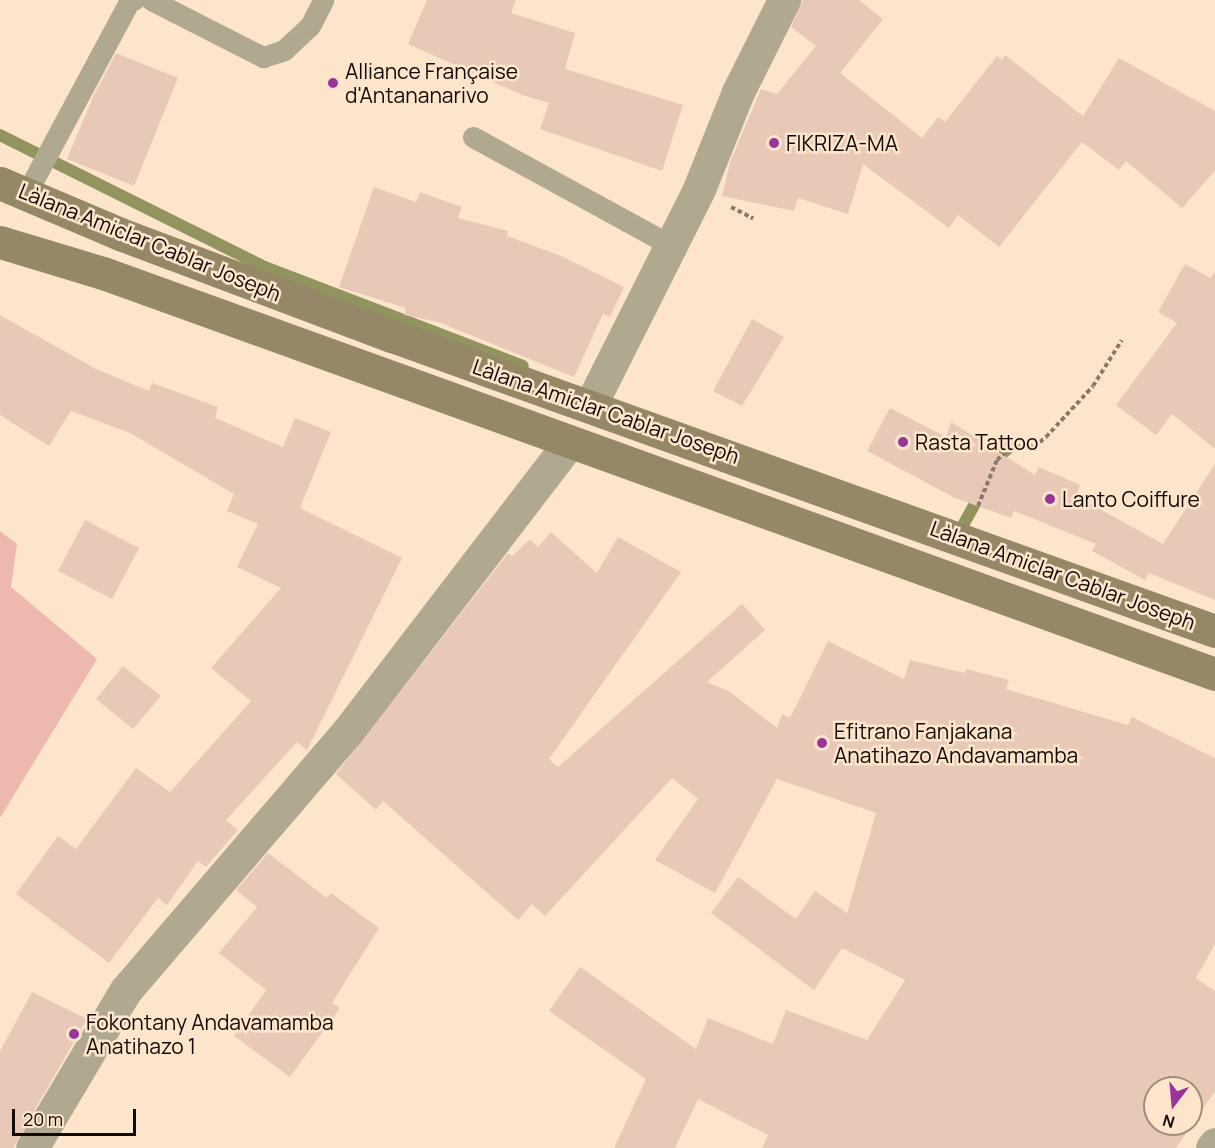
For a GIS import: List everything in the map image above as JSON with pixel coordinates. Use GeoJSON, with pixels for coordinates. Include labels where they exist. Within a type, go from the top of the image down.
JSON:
{"type":"FeatureCollection","features":[{"type":"Feature","properties":{"kind":"main road","name":"Làlana Amiclar Cablar Joseph"},"geometry":{"type":"LineString","coordinates":[[21,181],[392,336],[1215,631]]}},
{"type":"Feature","properties":{"kind":"main road","name":"Làlana Amiclar Cablar Joseph"},"geometry":{"type":"LineString","coordinates":[[0,242],[103,273],[1215,674]]}},
{"type":"Feature","properties":{"kind":"street"},"geometry":{"type":"LineString","coordinates":[[590,406],[670,245],[784,0]]}},
{"type":"Feature","properties":{"kind":"street"},"geometry":{"type":"LineString","coordinates":[[32,1148],[126,990],[348,731],[570,442]]}},
{"type":"Feature","properties":{"kind":"street"},"geometry":{"type":"LineString","coordinates":[[1212,1148],[1215,1144]]}},
{"type":"Feature","properties":{"kind":"lane"},"geometry":{"type":"LineString","coordinates":[[21,181],[52,144],[129,2],[134,0]]}},
{"type":"Feature","properties":{"kind":"lane"},"geometry":{"type":"LineString","coordinates":[[151,0],[263,57],[284,50],[310,26],[323,0]]}},
{"type":"Feature","properties":{"kind":"lane"},"geometry":{"type":"LineString","coordinates":[[473,137],[670,245]]}},
{"type":"Feature","properties":{"kind":"path"},"geometry":{"type":"LineString","coordinates":[[974,512],[996,460],[1009,449],[1023,445],[1034,447],[1046,437],[1093,386],[1122,340]]}},
{"type":"Feature","properties":{"kind":"shaded area"},"geometry":{"type":"Polygon","coordinates":[[[0,531],[17,544],[11,587],[97,659],[0,818],[0,531]]]}},
{"type":"Feature","properties":{"kind":"building"},"geometry":{"type":"Polygon","coordinates":[[[427,0],[516,0],[511,13],[575,33],[565,69],[683,105],[662,171],[540,129],[549,103],[522,95],[408,44],[427,0]]]}},
{"type":"Feature","properties":{"kind":"building"},"geometry":{"type":"Polygon","coordinates":[[[803,0],[859,0],[883,19],[840,73],[922,138],[938,117],[945,122],[997,56],[1002,60],[1005,55],[1083,116],[1119,58],[1215,111],[1215,171],[1182,208],[1126,161],[1119,170],[1082,142],[999,247],[958,215],[949,228],[863,164],[848,214],[798,198],[794,211],[722,196],[730,162],[761,89],[777,94],[816,46],[791,27],[803,0]]]}},
{"type":"Feature","properties":{"kind":"building"},"geometry":{"type":"Polygon","coordinates":[[[116,53],[178,78],[134,186],[67,159],[93,97],[116,53]]]}},
{"type":"Feature","properties":{"kind":"building"},"geometry":{"type":"Polygon","coordinates":[[[374,187],[416,202],[420,192],[462,207],[458,218],[508,231],[507,236],[561,256],[624,287],[610,317],[603,314],[574,377],[438,322],[404,315],[406,308],[339,287],[374,187]]]}},
{"type":"Feature","properties":{"kind":"building"},"geometry":{"type":"Polygon","coordinates":[[[1185,264],[1210,278],[1215,272],[1215,449],[1172,414],[1156,435],[1116,405],[1177,323],[1158,312],[1185,264]]]}},
{"type":"Feature","properties":{"kind":"building"},"geometry":{"type":"Polygon","coordinates":[[[0,315],[96,369],[149,391],[152,383],[218,407],[215,418],[283,447],[295,418],[331,432],[300,508],[402,558],[307,750],[297,742],[226,820],[238,830],[206,867],[198,861],[167,905],[158,898],[109,963],[16,894],[58,836],[76,849],[136,768],[170,792],[251,701],[211,668],[281,588],[237,567],[258,524],[227,511],[234,494],[130,433],[71,411],[49,446],[0,415],[0,315]]]}},
{"type":"Feature","properties":{"kind":"building"},"geometry":{"type":"Polygon","coordinates":[[[752,319],[784,337],[742,406],[713,391],[752,319]]]}},
{"type":"Feature","properties":{"kind":"building"},"geometry":{"type":"Polygon","coordinates":[[[890,408],[946,437],[951,422],[1035,475],[1039,467],[1080,485],[1076,496],[1163,544],[1215,464],[1215,600],[1149,573],[1145,580],[1092,551],[1096,544],[1014,511],[1011,518],[955,498],[867,451],[890,408]]]}},
{"type":"Feature","properties":{"kind":"building"},"geometry":{"type":"Polygon","coordinates":[[[85,520],[139,548],[112,599],[58,571],[85,520]]]}},
{"type":"Feature","properties":{"kind":"building"},"geometry":{"type":"Polygon","coordinates":[[[551,532],[597,573],[618,537],[681,572],[549,759],[558,767],[742,604],[765,630],[707,682],[730,692],[777,728],[782,714],[790,718],[828,641],[904,679],[910,660],[965,673],[966,669],[1009,680],[1006,689],[1128,725],[1132,717],[1215,758],[1215,944],[1196,978],[1215,991],[1215,1091],[1203,1109],[1203,1076],[1143,1076],[1143,1136],[1184,1136],[1176,1148],[762,1148],[768,1135],[698,1099],[675,1148],[614,1148],[646,1079],[549,1011],[580,967],[696,1049],[708,1018],[773,1044],[786,1010],[867,1040],[905,980],[842,948],[814,990],[711,913],[738,877],[796,919],[815,891],[847,913],[876,813],[777,779],[715,893],[655,860],[698,799],[672,778],[545,916],[532,904],[518,920],[383,801],[376,810],[336,774],[508,553],[512,556],[530,539],[538,547],[551,532]]]}},
{"type":"Feature","properties":{"kind":"building"},"geometry":{"type":"Polygon","coordinates":[[[123,666],[161,696],[133,729],[96,699],[123,666]]]}},
{"type":"Feature","properties":{"kind":"building"},"geometry":{"type":"Polygon","coordinates":[[[268,853],[327,898],[331,893],[379,928],[332,1003],[340,1008],[290,1077],[234,1036],[266,990],[219,953],[257,907],[236,890],[268,853]]]}},
{"type":"Feature","properties":{"kind":"building"},"geometry":{"type":"Polygon","coordinates":[[[32,992],[87,1019],[13,1148],[0,1148],[0,1051],[32,992]]]}},
{"type":"Feature","properties":{"kind":"waterway"},"geometry":{"type":"LineString","coordinates":[[0,135],[265,267],[523,366]]}},
{"type":"Feature","properties":{"kind":"waterway"},"geometry":{"type":"LineString","coordinates":[[993,467],[996,458],[1009,448]]}},
{"type":"Feature","properties":{"kind":"waterway"},"geometry":{"type":"LineString","coordinates":[[957,536],[982,491]]}},
{"type":"Feature","properties":{"kind":"place","name":"Alliance Française d'Antananarivo"},"geometry":{"type":"Point","coordinates":[333,83]}},
{"type":"Feature","properties":{"kind":"place","name":"FIKRIZA-MA"},"geometry":{"type":"Point","coordinates":[774,143]}},
{"type":"Feature","properties":{"kind":"place","name":"Rasta Tattoo"},"geometry":{"type":"Point","coordinates":[903,442]}},
{"type":"Feature","properties":{"kind":"place","name":"Lanto Coiffure"},"geometry":{"type":"Point","coordinates":[1050,499]}},
{"type":"Feature","properties":{"kind":"place","name":"Efitrano Fanjakana Anatihazo Andavamamba"},"geometry":{"type":"Point","coordinates":[822,743]}},
{"type":"Feature","properties":{"kind":"place","name":"Fokontany Andavamamba Anatihazo 1"},"geometry":{"type":"Point","coordinates":[74,1034]}}]}
